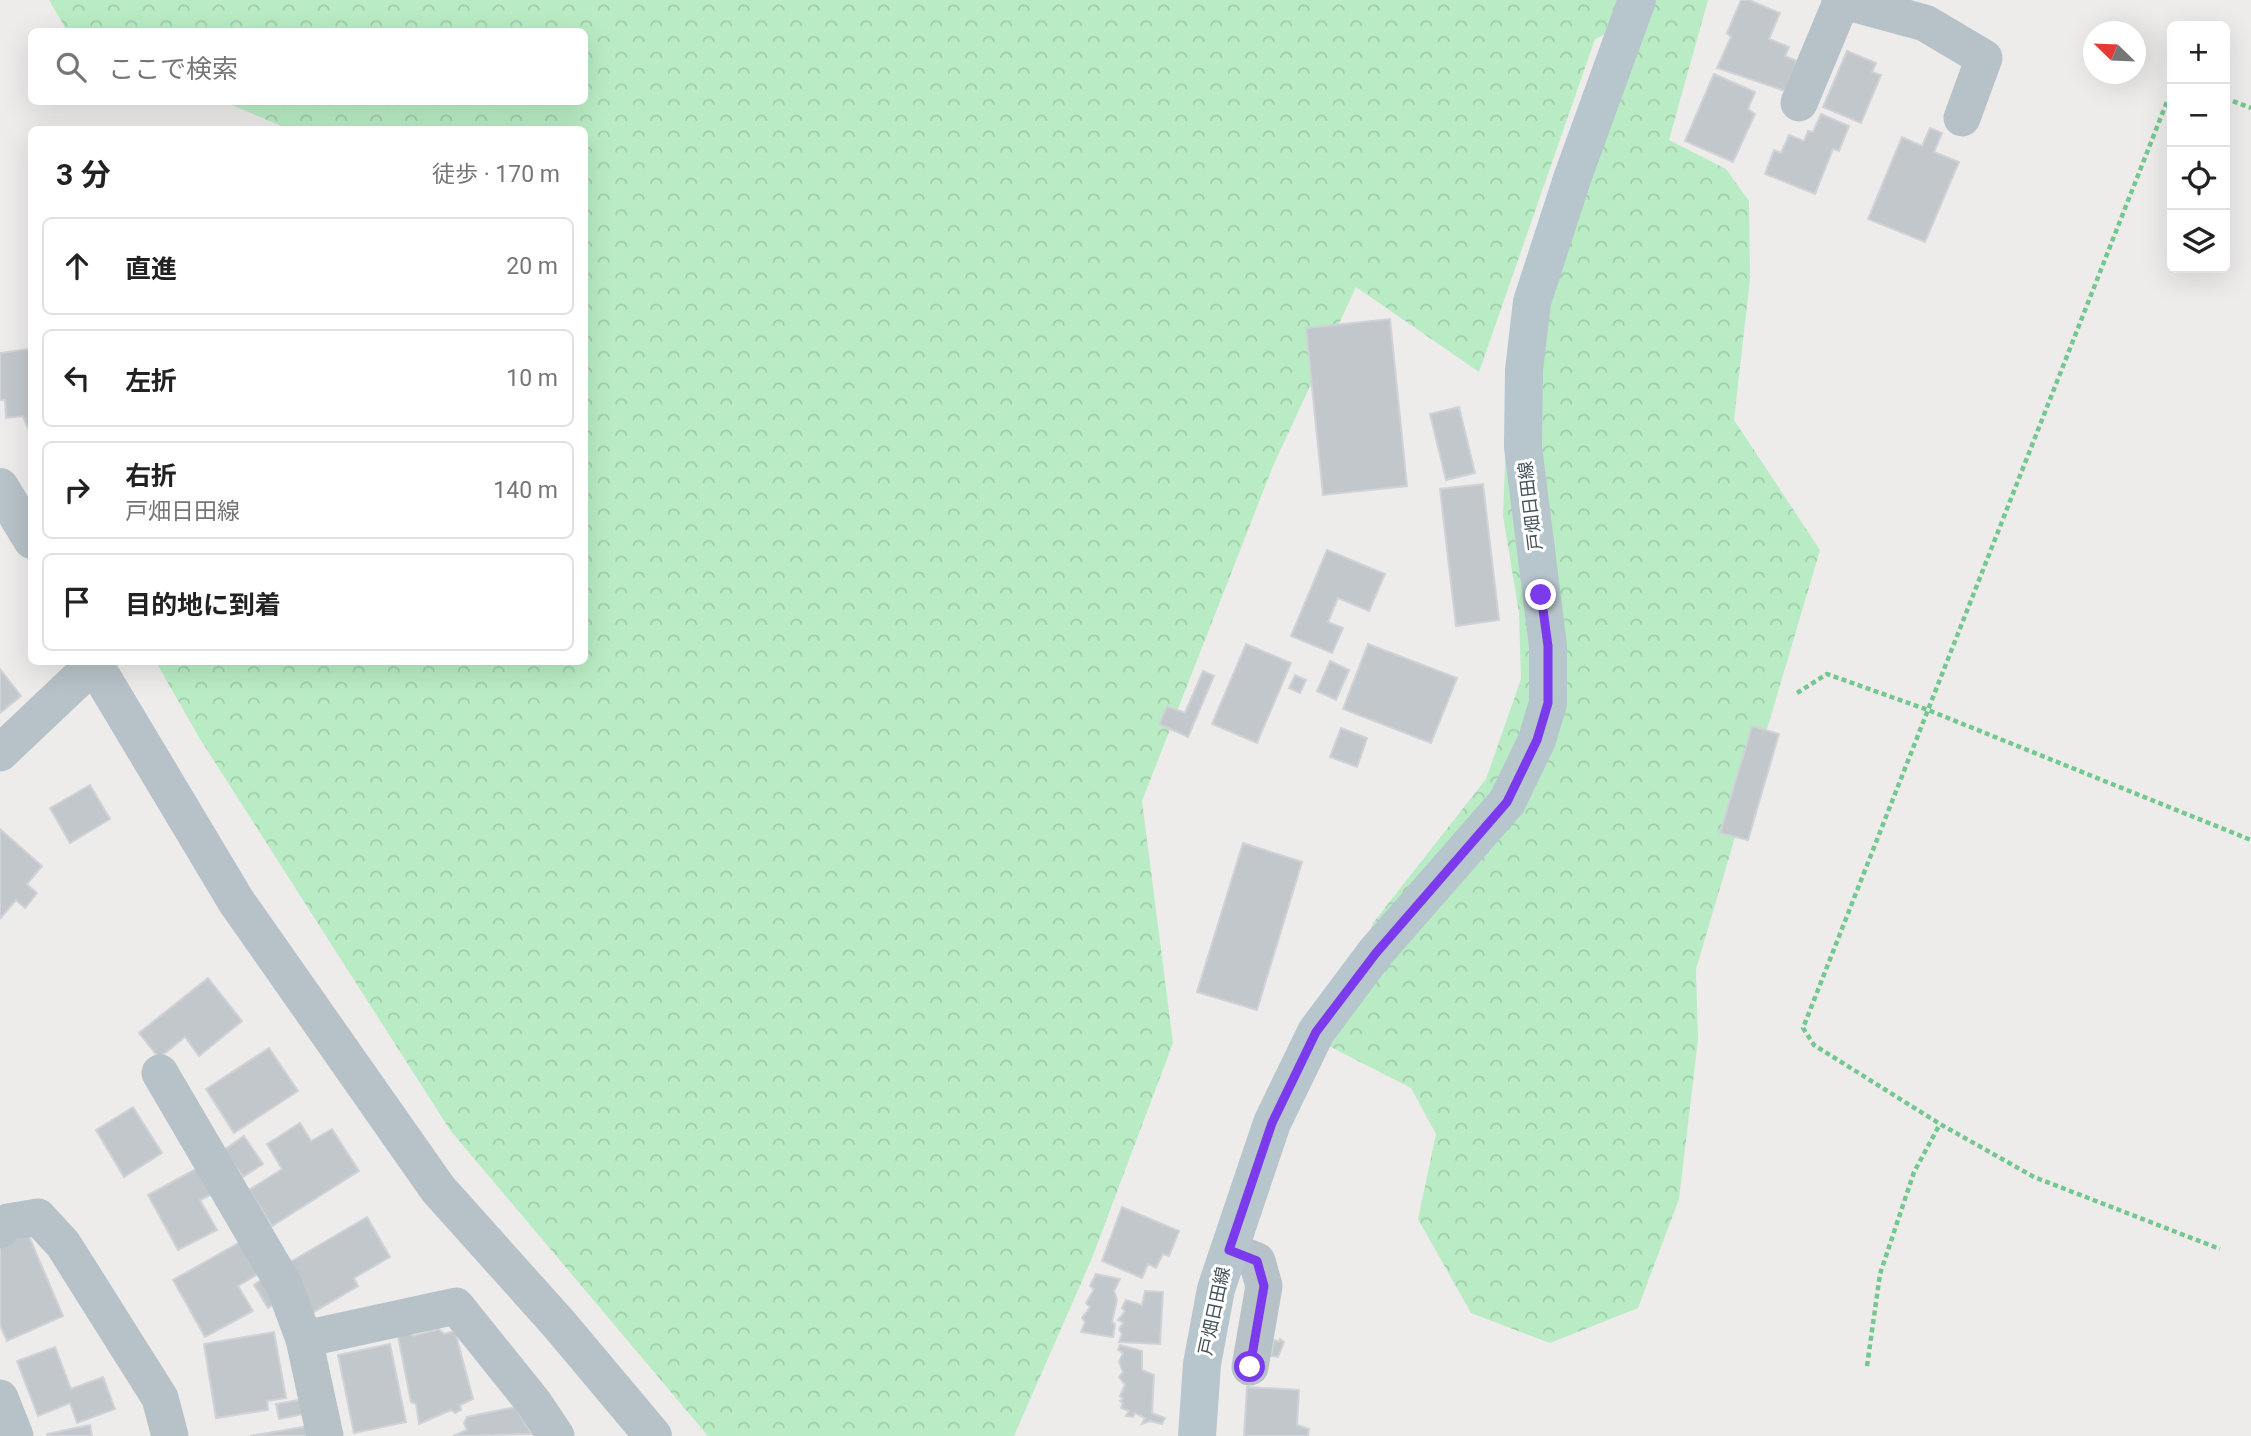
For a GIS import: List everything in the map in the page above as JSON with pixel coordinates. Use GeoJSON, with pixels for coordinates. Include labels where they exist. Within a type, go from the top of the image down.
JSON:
{"type":"FeatureCollection","features":[{"type":"Feature","properties":{"kind":"main road","name":"戸畑日田線"},"geometry":{"type":"LineString","coordinates":[[1196,1436],[1202,1364],[1216,1289],[1272,1123],[1316,1032],[1376,953],[1507,802],[1537,740],[1548,703],[1548,646],[1523,447],[1524,370],[1532,302],[1573,176],[1637,0]]}},
{"type":"Feature","properties":{"kind":"street"},"geometry":{"type":"LineString","coordinates":[[1799,103],[1841,0],[1924,23],[1984,58],[1962,118]]}},
{"type":"Feature","properties":{"kind":"street"},"geometry":{"type":"LineString","coordinates":[[0,487],[28,533]]}},
{"type":"Feature","properties":{"kind":"street"},"geometry":{"type":"LineString","coordinates":[[0,753],[92,665]]}},
{"type":"Feature","properties":{"kind":"street"},"geometry":{"type":"LineString","coordinates":[[95,665],[236,901],[438,1189],[559,1324],[653,1436]]}},
{"type":"Feature","properties":{"kind":"street"},"geometry":{"type":"LineString","coordinates":[[160,1073],[284,1285],[304,1339],[325,1436]]}},
{"type":"Feature","properties":{"kind":"street"},"geometry":{"type":"LineString","coordinates":[[0,1230],[8,1222],[38,1217],[63,1244],[160,1398],[170,1436]]}},
{"type":"Feature","properties":{"kind":"street"},"geometry":{"type":"LineString","coordinates":[[1229,1250],[1257,1261],[1264,1286],[1250,1367]]}},
{"type":"Feature","properties":{"kind":"street"},"geometry":{"type":"LineString","coordinates":[[304,1339],[456,1306],[534,1403],[556,1436]]}},
{"type":"Feature","properties":{"kind":"street"},"geometry":{"type":"LineString","coordinates":[[0,1398],[15,1436]]}},
{"type":"Feature","properties":{"kind":"path"},"geometry":{"type":"LineString","coordinates":[[2230,100],[2251,108]]}},
{"type":"Feature","properties":{"kind":"path"},"geometry":{"type":"LineString","coordinates":[[2167,102],[1803,1028],[1814,1045],[1940,1124],[2034,1177],[2220,1249]]}},
{"type":"Feature","properties":{"kind":"path"},"geometry":{"type":"LineString","coordinates":[[1797,693],[1827,674],[1928,710],[2251,840]]}},
{"type":"Feature","properties":{"kind":"path"},"geometry":{"type":"LineString","coordinates":[[1867,1366],[1880,1274],[1914,1172],[1940,1124]]}},
{"type":"Feature","properties":{"kind":"green space"},"geometry":{"type":"Polygon","coordinates":[[[49,0],[1708,0],[1669,140],[1726,169],[1749,201],[1750,279],[1734,420],[1820,550],[1696,969],[1698,1040],[1679,1199],[1638,1308],[1550,1343],[1471,1313],[1418,1219],[1436,1134],[1411,1088],[1329,1046],[1373,923],[1486,779],[1521,679],[1519,613],[1503,516],[1510,338],[1618,28],[1595,39],[1479,372],[1356,287],[1273,466],[1142,801],[1173,1043],[1092,1258],[1014,1436],[708,1436],[450,1130],[200,739],[158,665],[588,665],[588,126],[281,126],[232,105],[588,105],[588,28],[65,28],[49,0]]]}},
{"type":"Feature","properties":{"kind":"building"},"geometry":{"type":"Polygon","coordinates":[[[1741,0],[1749,0],[1780,13],[1769,39],[1789,47],[1785,56],[1797,61],[1785,91],[1717,68],[1731,37],[1727,33],[1741,0]]]}},
{"type":"Feature","properties":{"kind":"building"},"geometry":{"type":"Polygon","coordinates":[[[1847,51],[1876,63],[1872,72],[1881,75],[1861,123],[1823,107],[1847,51]]]}},
{"type":"Feature","properties":{"kind":"building"},"geometry":{"type":"Polygon","coordinates":[[[1714,74],[1755,92],[1748,109],[1755,114],[1733,162],[1685,141],[1714,74]]]}},
{"type":"Feature","properties":{"kind":"building"},"geometry":{"type":"Polygon","coordinates":[[[1821,114],[1849,126],[1839,151],[1833,149],[1815,194],[1765,174],[1774,150],[1781,153],[1789,135],[1804,141],[1808,131],[1813,132],[1821,114]]]}},
{"type":"Feature","properties":{"kind":"building"},"geometry":{"type":"Polygon","coordinates":[[[1930,128],[1942,133],[1934,152],[1959,162],[1925,242],[1868,219],[1902,137],[1922,146],[1930,128]]]}},
{"type":"Feature","properties":{"kind":"building"},"geometry":{"type":"Polygon","coordinates":[[[1390,319],[1407,486],[1323,495],[1306,328],[1390,319]]]}},
{"type":"Feature","properties":{"kind":"building"},"geometry":{"type":"Polygon","coordinates":[[[28,349],[28,428],[23,416],[6,418],[5,400],[0,400],[0,353],[28,349]]]}},
{"type":"Feature","properties":{"kind":"building"},"geometry":{"type":"Polygon","coordinates":[[[1459,407],[1475,473],[1446,480],[1430,414],[1459,407]]]}},
{"type":"Feature","properties":{"kind":"building"},"geometry":{"type":"Polygon","coordinates":[[[1483,484],[1499,620],[1456,626],[1440,489],[1483,484]]]}},
{"type":"Feature","properties":{"kind":"building"},"geometry":{"type":"Polygon","coordinates":[[[1327,550],[1385,574],[1369,611],[1338,598],[1328,622],[1343,628],[1332,653],[1291,636],[1327,550]]]}},
{"type":"Feature","properties":{"kind":"building"},"geometry":{"type":"Polygon","coordinates":[[[1246,644],[1291,663],[1257,743],[1212,724],[1246,644]]]}},
{"type":"Feature","properties":{"kind":"building"},"geometry":{"type":"Polygon","coordinates":[[[1368,644],[1457,678],[1431,743],[1343,709],[1368,644]]]}},
{"type":"Feature","properties":{"kind":"building"},"geometry":{"type":"Polygon","coordinates":[[[1330,661],[1349,670],[1336,700],[1317,691],[1330,661]]]}},
{"type":"Feature","properties":{"kind":"building"},"geometry":{"type":"Polygon","coordinates":[[[0,669],[21,696],[0,713],[0,669]]]}},
{"type":"Feature","properties":{"kind":"building"},"geometry":{"type":"Polygon","coordinates":[[[1203,671],[1214,676],[1188,737],[1159,724],[1167,706],[1185,713],[1203,671]]]}},
{"type":"Feature","properties":{"kind":"building"},"geometry":{"type":"Polygon","coordinates":[[[1295,675],[1306,680],[1300,693],[1289,688],[1295,675]]]}},
{"type":"Feature","properties":{"kind":"building"},"geometry":{"type":"Polygon","coordinates":[[[1752,726],[1779,734],[1748,840],[1720,833],[1752,726]]]}},
{"type":"Feature","properties":{"kind":"building"},"geometry":{"type":"Polygon","coordinates":[[[1341,728],[1367,738],[1357,767],[1330,757],[1341,728]]]}},
{"type":"Feature","properties":{"kind":"building"},"geometry":{"type":"Polygon","coordinates":[[[90,785],[110,819],[70,843],[50,808],[90,785]]]}},
{"type":"Feature","properties":{"kind":"building"},"geometry":{"type":"Polygon","coordinates":[[[0,829],[42,866],[27,884],[37,893],[25,908],[16,900],[0,919],[0,829]]]}},
{"type":"Feature","properties":{"kind":"building"},"geometry":{"type":"Polygon","coordinates":[[[1243,843],[1302,862],[1257,1010],[1197,992],[1243,843]]]}},
{"type":"Feature","properties":{"kind":"building"},"geometry":{"type":"Polygon","coordinates":[[[208,978],[242,1021],[199,1056],[185,1037],[159,1058],[139,1033],[208,978]]]}},
{"type":"Feature","properties":{"kind":"building"},"geometry":{"type":"Polygon","coordinates":[[[269,1048],[298,1091],[234,1133],[206,1089],[269,1048]]]}},
{"type":"Feature","properties":{"kind":"building"},"geometry":{"type":"Polygon","coordinates":[[[133,1107],[162,1153],[124,1177],[96,1130],[133,1107]]]}},
{"type":"Feature","properties":{"kind":"building"},"geometry":{"type":"Polygon","coordinates":[[[300,1123],[311,1141],[332,1129],[359,1171],[272,1226],[249,1190],[282,1169],[267,1144],[300,1123]]]}},
{"type":"Feature","properties":{"kind":"building"},"geometry":{"type":"Polygon","coordinates":[[[244,1136],[263,1164],[243,1177],[224,1150],[244,1136]]]}},
{"type":"Feature","properties":{"kind":"building"},"geometry":{"type":"Polygon","coordinates":[[[201,1166],[216,1192],[200,1200],[217,1230],[178,1250],[148,1195],[201,1166]]]}},
{"type":"Feature","properties":{"kind":"building"},"geometry":{"type":"Polygon","coordinates":[[[1122,1207],[1179,1231],[1169,1256],[1163,1254],[1156,1268],[1148,1264],[1142,1278],[1102,1261],[1122,1207]]]}},
{"type":"Feature","properties":{"kind":"building"},"geometry":{"type":"Polygon","coordinates":[[[367,1217],[390,1257],[354,1278],[358,1286],[312,1313],[285,1265],[367,1217]]]}},
{"type":"Feature","properties":{"kind":"building"},"geometry":{"type":"Polygon","coordinates":[[[28,1234],[63,1316],[7,1341],[0,1325],[0,1246],[28,1234]]]}},
{"type":"Feature","properties":{"kind":"building"},"geometry":{"type":"Polygon","coordinates":[[[242,1241],[260,1273],[238,1286],[253,1311],[205,1337],[173,1280],[242,1241]]]}},
{"type":"Feature","properties":{"kind":"building"},"geometry":{"type":"Polygon","coordinates":[[[1096,1274],[1120,1279],[1114,1291],[1117,1300],[1112,1322],[1115,1324],[1113,1337],[1081,1332],[1085,1322],[1082,1318],[1090,1307],[1086,1303],[1094,1289],[1090,1286],[1096,1274]]]}},
{"type":"Feature","properties":{"kind":"building"},"geometry":{"type":"Polygon","coordinates":[[[268,1275],[282,1298],[268,1308],[254,1285],[268,1275]]]}},
{"type":"Feature","properties":{"kind":"building"},"geometry":{"type":"Polygon","coordinates":[[[1145,1291],[1163,1292],[1160,1344],[1119,1342],[1122,1334],[1119,1329],[1123,1323],[1118,1320],[1125,1311],[1122,1308],[1126,1300],[1142,1305],[1145,1291]]]}},
{"type":"Feature","properties":{"kind":"building"},"geometry":{"type":"Polygon","coordinates":[[[439,1329],[444,1334],[455,1331],[473,1399],[460,1405],[461,1410],[455,1413],[451,1410],[419,1424],[416,1404],[411,1402],[398,1336],[407,1332],[413,1336],[439,1329]]]}},
{"type":"Feature","properties":{"kind":"building"},"geometry":{"type":"Polygon","coordinates":[[[274,1332],[286,1398],[267,1401],[268,1410],[216,1418],[204,1344],[274,1332]]]}},
{"type":"Feature","properties":{"kind":"building"},"geometry":{"type":"Polygon","coordinates":[[[1280,1339],[1284,1342],[1278,1357],[1271,1356],[1274,1340],[1279,1342],[1280,1339]]]}},
{"type":"Feature","properties":{"kind":"building"},"geometry":{"type":"Polygon","coordinates":[[[390,1344],[406,1422],[354,1433],[338,1355],[390,1344]]]}},
{"type":"Feature","properties":{"kind":"building"},"geometry":{"type":"Polygon","coordinates":[[[1120,1345],[1142,1351],[1142,1370],[1154,1375],[1152,1413],[1165,1418],[1162,1424],[1150,1421],[1142,1424],[1145,1418],[1135,1413],[1133,1417],[1126,1416],[1129,1411],[1121,1408],[1123,1403],[1120,1401],[1123,1399],[1120,1396],[1125,1385],[1119,1377],[1123,1372],[1119,1362],[1123,1353],[1118,1350],[1120,1345]]]}},
{"type":"Feature","properties":{"kind":"building"},"geometry":{"type":"Polygon","coordinates":[[[55,1347],[71,1389],[103,1377],[115,1409],[77,1423],[70,1403],[38,1416],[17,1361],[55,1347]]]}},
{"type":"Feature","properties":{"kind":"building"},"geometry":{"type":"Polygon","coordinates":[[[1247,1387],[1299,1390],[1297,1425],[1309,1429],[1308,1436],[1244,1436],[1247,1387]]]}},
{"type":"Feature","properties":{"kind":"building"},"geometry":{"type":"Polygon","coordinates":[[[305,1399],[308,1413],[279,1419],[276,1404],[305,1399]]]}},
{"type":"Feature","properties":{"kind":"building"},"geometry":{"type":"Polygon","coordinates":[[[515,1407],[532,1434],[453,1436],[467,1430],[464,1423],[467,1417],[515,1407]]]}},
{"type":"Feature","properties":{"kind":"building"},"geometry":{"type":"Polygon","coordinates":[[[90,1425],[92,1436],[47,1434],[90,1425]]]}},
{"type":"Feature","properties":{"kind":"building"},"geometry":{"type":"Polygon","coordinates":[[[309,1426],[310,1436],[250,1436],[309,1426]]]}},
{"type":"Feature","properties":{"kind":"route"},"geometry":{"type":"LineString","coordinates":[[1250,1367],[1264,1286],[1257,1261],[1229,1250],[1272,1123],[1316,1032],[1376,953],[1507,802],[1537,740],[1548,703],[1548,646],[1541,595]]}}]}
